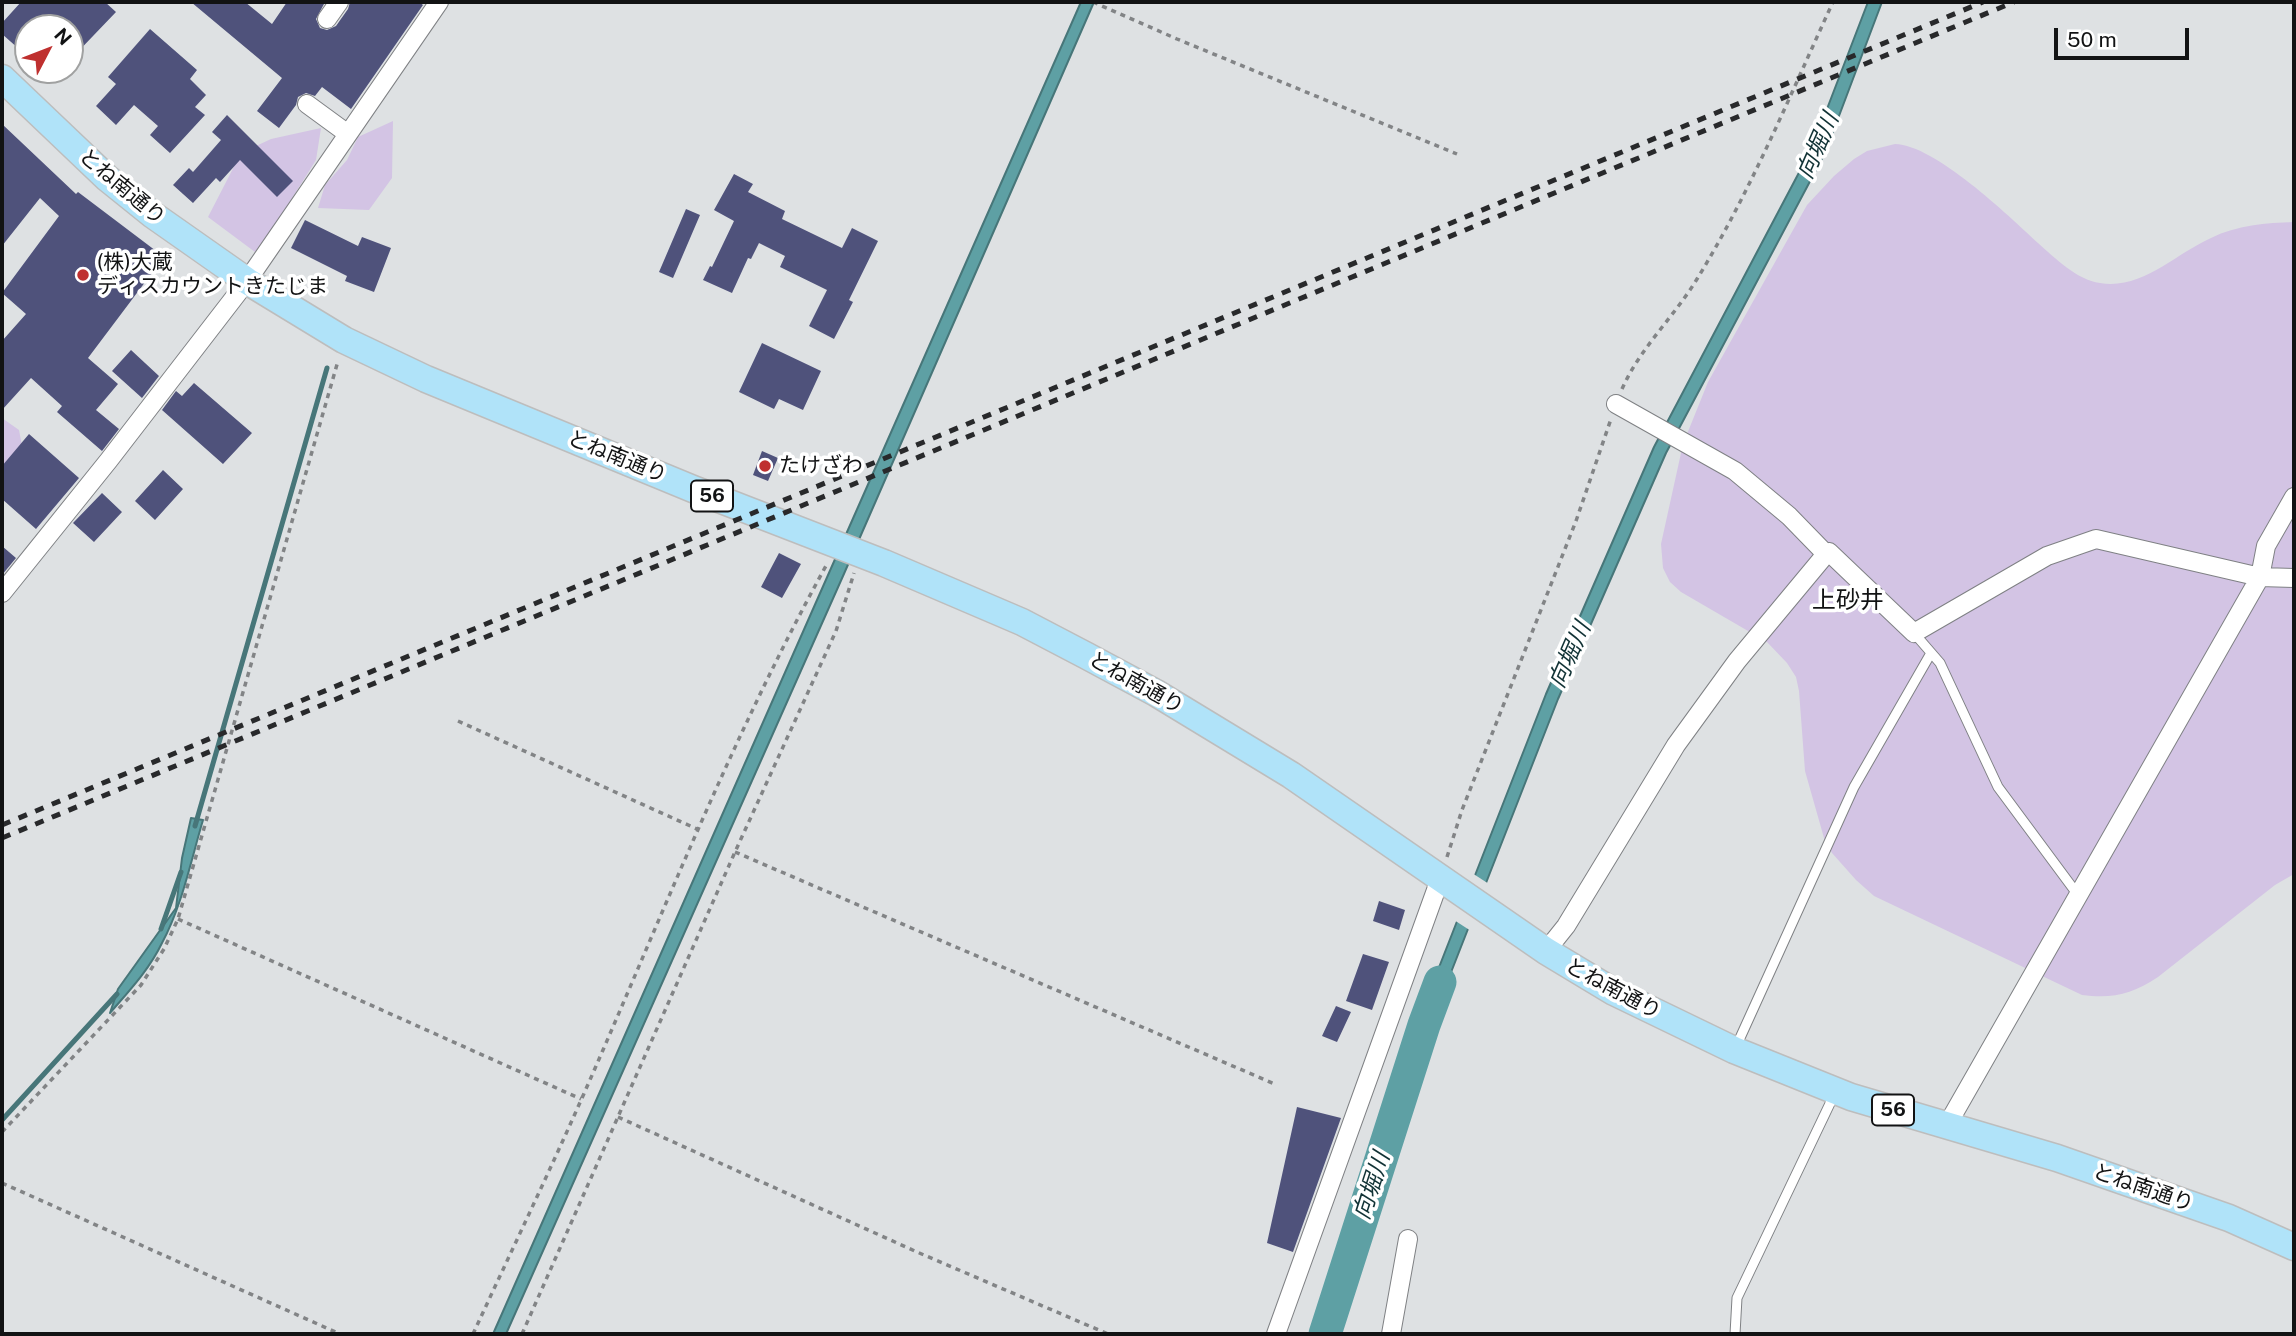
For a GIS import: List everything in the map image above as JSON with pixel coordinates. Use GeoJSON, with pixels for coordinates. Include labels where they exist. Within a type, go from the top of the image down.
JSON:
{"type":"FeatureCollection","features":[{"type":"Feature","properties":{"kind":"main road","name":"とね南通り"},"geometry":{"type":"LineString","coordinates":[[2,78],[107,178],[153,215],[247,281],[344,340],[426,379],[693,489],[836,543],[1022,622],[1156,693],[1291,775],[1511,928],[1614,992],[1734,1050],[1836,1091],[2069,1163],[2229,1218],[2294,1247]]}},
{"type":"Feature","properties":{"kind":"street"},"geometry":{"type":"LineString","coordinates":[[327,19],[338,2]]}},
{"type":"Feature","properties":{"kind":"street"},"geometry":{"type":"LineString","coordinates":[[2,593],[247,281],[437,3]]}},
{"type":"Feature","properties":{"kind":"street"},"geometry":{"type":"LineString","coordinates":[[307,104],[348,134]]}},
{"type":"Feature","properties":{"kind":"street"},"geometry":{"type":"LineString","coordinates":[[1616,404],[1735,471],[1789,516],[1826,554]]}},
{"type":"Feature","properties":{"kind":"street"},"geometry":{"type":"LineString","coordinates":[[1946,1126],[2260,577],[2266,546],[2294,497]]}},
{"type":"Feature","properties":{"kind":"street"},"geometry":{"type":"LineString","coordinates":[[1546,951],[1566,926],[1684,734],[1737,661],[1829,552],[1914,633],[2047,556],[2096,539],[2260,577],[2294,578]]}},
{"type":"Feature","properties":{"kind":"street"},"geometry":{"type":"LineString","coordinates":[[1276,1334],[1442,881]]}},
{"type":"Feature","properties":{"kind":"street"},"geometry":{"type":"LineString","coordinates":[[1391,1334],[1408,1239]]}},
{"type":"Feature","properties":{"kind":"lane"},"geometry":{"type":"LineString","coordinates":[[1914,633],[1940,663],[1998,787],[2078,895]]}},
{"type":"Feature","properties":{"kind":"lane"},"geometry":{"type":"LineString","coordinates":[[1734,1050],[1854,787],[1931,653]]}},
{"type":"Feature","properties":{"kind":"lane"},"geometry":{"type":"LineString","coordinates":[[1735,1334],[1737,1298],[1836,1091]]}},
{"type":"Feature","properties":{"kind":"path"},"geometry":{"type":"LineString","coordinates":[[1093,2],[1457,153]]}},
{"type":"Feature","properties":{"kind":"path"},"geometry":{"type":"LineString","coordinates":[[1442,881],[1462,810],[1576,521],[1630,371],[1697,280],[1752,177],[1833,2]]}},
{"type":"Feature","properties":{"kind":"path"},"geometry":{"type":"LineString","coordinates":[[2,1132],[141,985],[164,949],[178,919],[344,340]]}},
{"type":"Feature","properties":{"kind":"path"},"geometry":{"type":"LineString","coordinates":[[473,1334],[581,1099],[697,829],[793,624],[836,543]]}},
{"type":"Feature","properties":{"kind":"path"},"geometry":{"type":"LineString","coordinates":[[523,1334],[735,852],[836,631],[862,554]]}},
{"type":"Feature","properties":{"kind":"path"},"geometry":{"type":"LineString","coordinates":[[458,721],[697,829]]}},
{"type":"Feature","properties":{"kind":"path"},"geometry":{"type":"LineString","coordinates":[[735,852],[1277,1085]]}},
{"type":"Feature","properties":{"kind":"path"},"geometry":{"type":"LineString","coordinates":[[178,919],[581,1099]]}},
{"type":"Feature","properties":{"kind":"path"},"geometry":{"type":"LineString","coordinates":[[618,1117],[917,1252],[1108,1334]]}},
{"type":"Feature","properties":{"kind":"path"},"geometry":{"type":"LineString","coordinates":[[2,1183],[340,1334]]}},
{"type":"Feature","properties":{"kind":"shaded area"},"geometry":{"type":"Polygon","coordinates":[[[393,121],[392,178],[369,210],[318,208],[325,185],[347,160],[358,137],[393,121]]]}},
{"type":"Feature","properties":{"kind":"shaded area"},"geometry":{"type":"Polygon","coordinates":[[[321,128],[316,160],[255,252],[208,217],[241,153],[271,139],[321,128]]]}},
{"type":"Feature","properties":{"kind":"shaded area"},"geometry":{"type":"Polygon","coordinates":[[[1895,144],[1911,147],[1950,168],[2067,268],[2083,278],[2100,283],[2115,284],[2144,276],[2198,245],[2231,230],[2294,222],[2294,874],[2275,885],[2158,977],[2140,988],[2122,994],[2082,995],[1874,896],[1856,880],[1832,853],[1824,838],[1805,771],[1796,677],[1767,642],[1681,592],[1670,582],[1663,568],[1661,544],[1683,444],[1708,382],[1807,205],[1854,159],[1867,151],[1895,144]]]}},
{"type":"Feature","properties":{"kind":"shaded area"},"geometry":{"type":"Polygon","coordinates":[[[2,418],[19,430],[28,477],[2,469],[2,418]]]}},
{"type":"Feature","properties":{"kind":"water"},"geometry":{"type":"Polygon","coordinates":[[[1081,2],[1094,2],[843,576],[506,1334],[493,1334],[1081,2]]]}},
{"type":"Feature","properties":{"kind":"water"},"geometry":{"type":"Polygon","coordinates":[[[1868,2],[1882,2],[1825,153],[1666,453],[1558,699],[1430,1026],[1418,1021],[1546,694],[1654,447],[1812,148],[1868,2]]]}},
{"type":"Feature","properties":{"kind":"water"},"geometry":{"type":"Polygon","coordinates":[[[191,818],[203,820],[181,898],[169,929],[145,971],[110,1013],[118,989],[176,908],[182,858],[191,818]]]}},
{"type":"Feature","properties":{"kind":"pier"},"geometry":{"type":"Polygon","coordinates":[[[1472,873],[1489,884],[1471,931],[1454,920],[1472,873]]]}},
{"type":"Feature","properties":{"kind":"building"},"geometry":{"type":"Polygon","coordinates":[[[21,2],[105,2],[116,12],[84,45],[84,14],[14,14],[14,45],[2,34],[2,23],[21,2]]]}},
{"type":"Feature","properties":{"kind":"building"},"geometry":{"type":"Polygon","coordinates":[[[191,2],[245,2],[272,24],[287,2],[325,2],[316,19],[320,28],[327,30],[336,26],[350,2],[419,2],[423,5],[351,109],[322,87],[315,96],[306,93],[298,97],[296,105],[279,128],[257,111],[282,78],[191,2]]]}},
{"type":"Feature","properties":{"kind":"building"},"geometry":{"type":"Polygon","coordinates":[[[150,29],[197,70],[190,79],[206,95],[195,107],[205,115],[170,153],[150,135],[158,126],[134,105],[116,125],[96,106],[116,84],[108,77],[150,29]]]}},
{"type":"Feature","properties":{"kind":"building"},"geometry":{"type":"Polygon","coordinates":[[[227,115],[293,181],[277,197],[240,160],[220,182],[216,178],[193,203],[173,185],[189,168],[193,172],[221,140],[212,132],[227,115]]]}},
{"type":"Feature","properties":{"kind":"building"},"geometry":{"type":"Polygon","coordinates":[[[2,124],[76,194],[78,192],[164,257],[88,358],[118,384],[96,410],[119,429],[102,451],[57,412],[62,406],[31,378],[2,410],[2,341],[26,314],[2,293],[59,216],[40,198],[2,246],[2,124]]]}},
{"type":"Feature","properties":{"kind":"building"},"geometry":{"type":"Polygon","coordinates":[[[734,174],[753,184],[748,192],[785,211],[782,219],[842,248],[852,228],[878,241],[849,300],[853,302],[834,339],[809,326],[827,290],[780,267],[785,256],[759,243],[751,259],[748,258],[732,293],[703,280],[734,221],[714,210],[734,174]]]}},
{"type":"Feature","properties":{"kind":"building"},"geometry":{"type":"Polygon","coordinates":[[[686,209],[700,215],[673,278],[659,272],[686,209]]]}},
{"type":"Feature","properties":{"kind":"building"},"geometry":{"type":"Polygon","coordinates":[[[305,220],[358,246],[362,237],[391,248],[374,292],[345,281],[347,276],[291,248],[305,220]]]}},
{"type":"Feature","properties":{"kind":"building"},"geometry":{"type":"Polygon","coordinates":[[[762,343],[821,371],[803,410],[779,399],[774,409],[739,392],[762,343]]]}},
{"type":"Feature","properties":{"kind":"building"},"geometry":{"type":"Polygon","coordinates":[[[131,350],[159,376],[142,398],[112,371],[131,350]]]}},
{"type":"Feature","properties":{"kind":"building"},"geometry":{"type":"Polygon","coordinates":[[[194,383],[252,433],[223,464],[162,410],[176,391],[182,396],[194,383]]]}},
{"type":"Feature","properties":{"kind":"building"},"geometry":{"type":"Polygon","coordinates":[[[29,434],[79,478],[36,529],[2,499],[2,466],[29,434]]]}},
{"type":"Feature","properties":{"kind":"building","name":"たけざわ"},"geometry":{"type":"Polygon","coordinates":[[[762,451],[778,458],[768,481],[753,475],[762,451]]]}},
{"type":"Feature","properties":{"kind":"building"},"geometry":{"type":"Polygon","coordinates":[[[163,470],[183,489],[155,520],[135,501],[163,470]]]}},
{"type":"Feature","properties":{"kind":"building"},"geometry":{"type":"Polygon","coordinates":[[[102,493],[122,512],[94,542],[73,523],[102,493]]]}},
{"type":"Feature","properties":{"kind":"building"},"geometry":{"type":"Polygon","coordinates":[[[2,546],[16,558],[2,575],[2,546]]]}},
{"type":"Feature","properties":{"kind":"building"},"geometry":{"type":"Polygon","coordinates":[[[779,553],[801,564],[782,598],[761,587],[779,553]]]}},
{"type":"Feature","properties":{"kind":"building"},"geometry":{"type":"Polygon","coordinates":[[[1379,901],[1405,910],[1399,930],[1373,921],[1379,901]]]}},
{"type":"Feature","properties":{"kind":"building"},"geometry":{"type":"Polygon","coordinates":[[[1363,954],[1389,962],[1372,1010],[1346,1001],[1363,954]]]}},
{"type":"Feature","properties":{"kind":"building"},"geometry":{"type":"Polygon","coordinates":[[[1336,1006],[1351,1012],[1337,1042],[1322,1036],[1336,1006]]]}},
{"type":"Feature","properties":{"kind":"building"},"geometry":{"type":"Polygon","coordinates":[[[1297,1107],[1341,1118],[1293,1252],[1267,1243],[1297,1107]]]}},
{"type":"Feature","properties":{"kind":"waterway"},"geometry":{"type":"LineString","coordinates":[[195,826],[327,368]]}},
{"type":"Feature","properties":{"kind":"waterway"},"geometry":{"type":"LineString","coordinates":[[161,929],[181,872]]}},
{"type":"Feature","properties":{"kind":"waterway","name":"向堀川"},"geometry":{"type":"LineString","coordinates":[[1325,1334],[1440,982]]}},
{"type":"Feature","properties":{"kind":"waterway"},"geometry":{"type":"LineString","coordinates":[[2,1120],[117,994]]}},
{"type":"Feature","properties":{"kind":"railway"},"geometry":{"type":"LineString","coordinates":[[2,825],[1983,2]]}},
{"type":"Feature","properties":{"kind":"railway"},"geometry":{"type":"LineString","coordinates":[[2,838],[2014,2]]}},
{"type":"Feature","properties":{"kind":"place","name":"(株)大蔵 ディスカウントきたじま"},"geometry":{"type":"Point","coordinates":[83,275]}},
{"type":"Feature","properties":{"kind":"place","name":"たけざわ"},"geometry":{"type":"Point","coordinates":[765,466]}},
{"type":"Feature","properties":{"kind":"district","name":"上砂井"},"geometry":{"type":"Point","coordinates":[1848,601]}}]}
